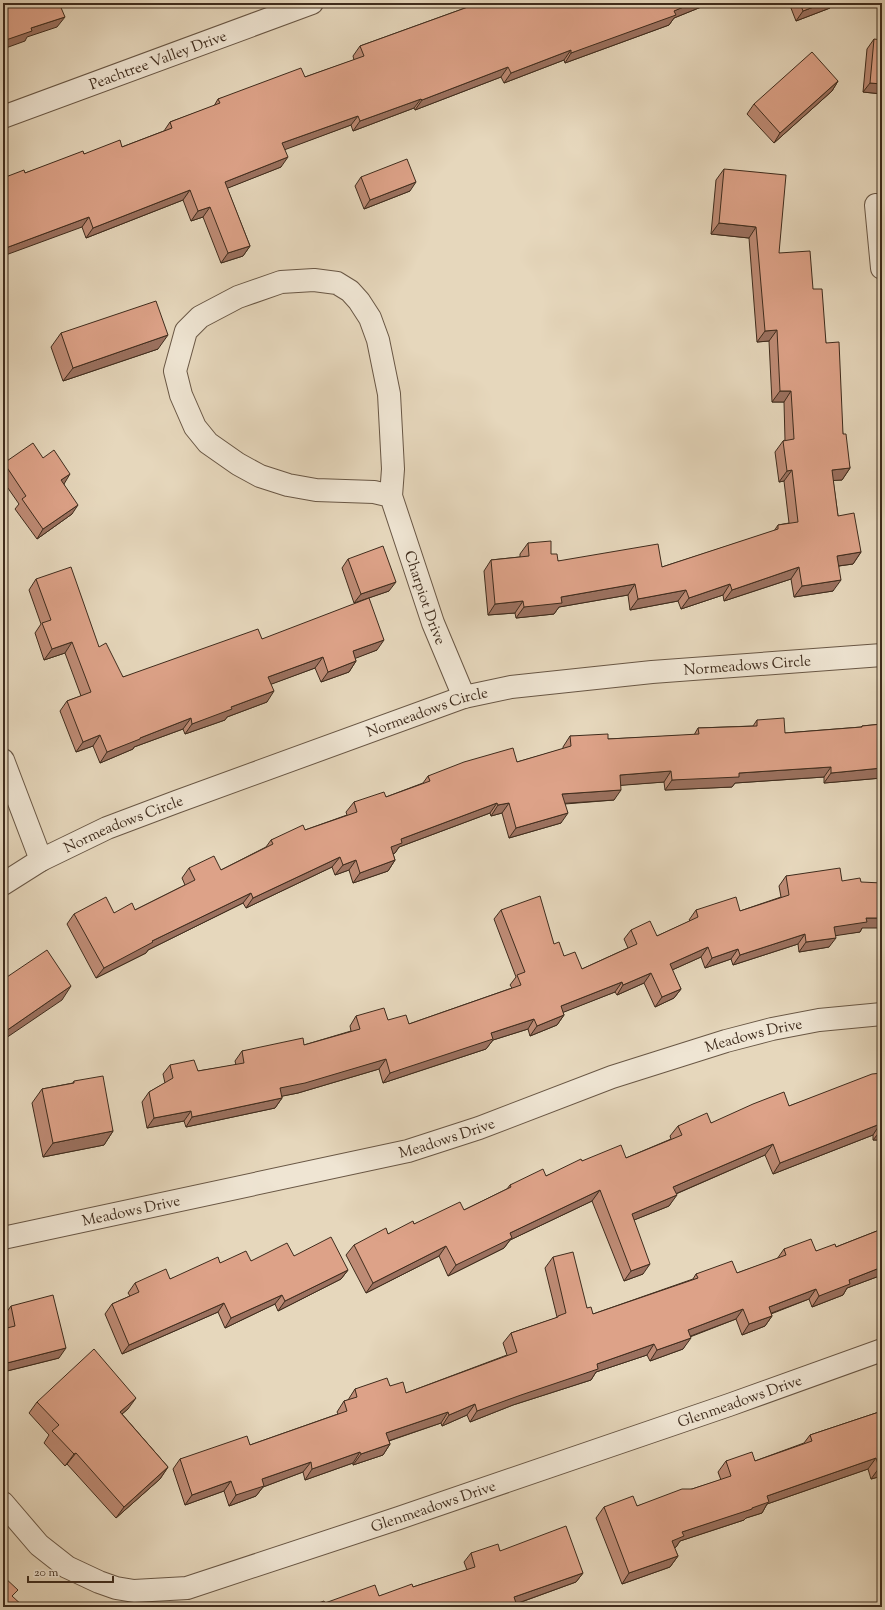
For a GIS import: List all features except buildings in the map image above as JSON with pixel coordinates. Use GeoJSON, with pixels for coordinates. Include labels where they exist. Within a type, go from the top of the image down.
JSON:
{"type":"FeatureCollection","features":[{"type":"Feature","properties":{"kind":"street","name":"Peachtree Valley Drive"},"geometry":{"type":"LineString","coordinates":[[3,117],[312,3]]}},
{"type":"Feature","properties":{"kind":"street"},"geometry":{"type":"LineString","coordinates":[[876,206],[882,268]]}},
{"type":"Feature","properties":{"kind":"street"},"geometry":{"type":"LineString","coordinates":[[314,280],[337,283],[350,291],[359,301],[370,318],[378,340],[389,394],[393,469],[391,496],[374,492],[316,490],[288,485],[260,476],[238,464],[208,443],[192,421],[181,395],[175,371],[186,331],[200,317],[238,297],[281,282],[314,280]]}},
{"type":"Feature","properties":{"kind":"street","name":"Charpiot Drive"},"geometry":{"type":"LineString","coordinates":[[391,496],[433,623],[464,697]]}},
{"type":"Feature","properties":{"kind":"street","name":"Normeadows Circle"},"geometry":{"type":"LineString","coordinates":[[3,884],[41,860],[107,828],[464,697],[511,687],[652,672],[882,655]]}},
{"type":"Feature","properties":{"kind":"street"},"geometry":{"type":"LineString","coordinates":[[3,760],[41,860]]}},
{"type":"Feature","properties":{"kind":"street","name":"Meadows Drive"},"geometry":{"type":"LineString","coordinates":[[3,1238],[408,1151],[479,1128],[612,1077],[726,1041],[772,1029],[818,1020],[882,1014]]}},
{"type":"Feature","properties":{"kind":"street","name":"Glenmeadows Drive"},"geometry":{"type":"LineString","coordinates":[[3,1503],[39,1544],[68,1567],[99,1582],[116,1588],[134,1591],[187,1588],[429,1508],[729,1405],[882,1350]]}}]}
